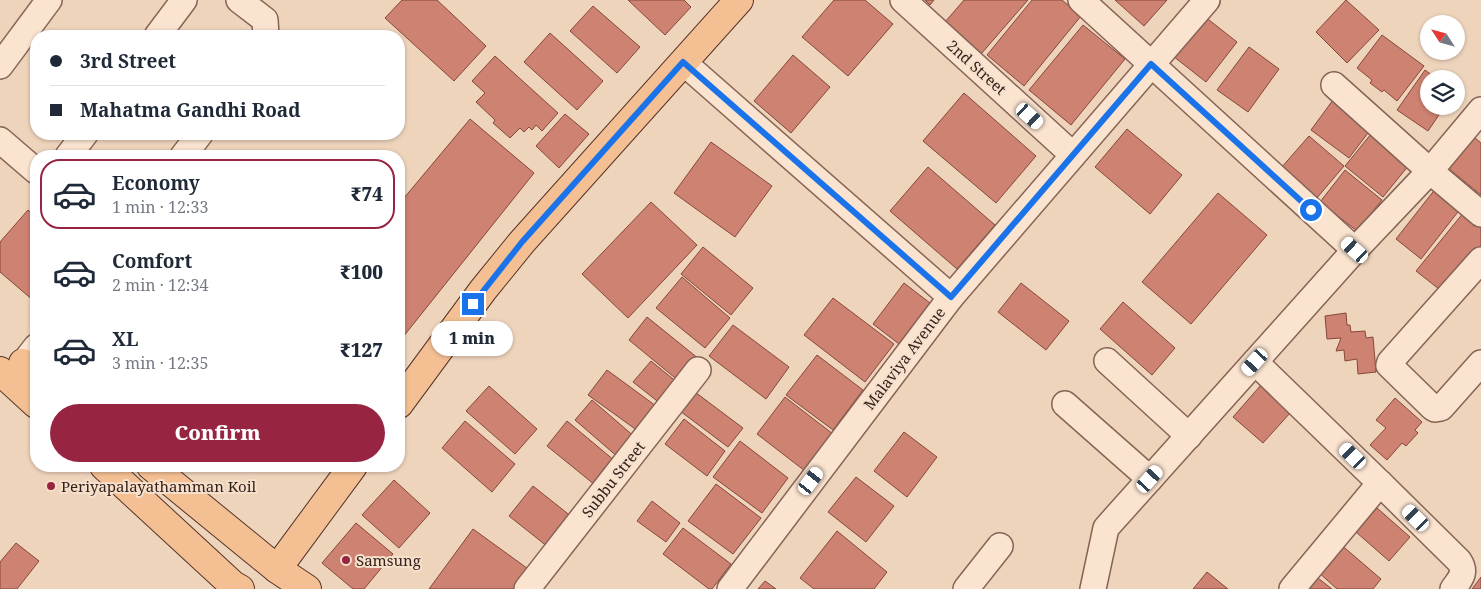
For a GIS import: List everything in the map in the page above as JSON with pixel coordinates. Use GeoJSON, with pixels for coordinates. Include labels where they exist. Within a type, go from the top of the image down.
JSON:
{"type":"FeatureCollection","features":[{"type":"Feature","properties":{"kind":"main road"},"geometry":{"type":"LineString","coordinates":[[405,396],[483,290],[522,242],[683,62],[733,2]]}},
{"type":"Feature","properties":{"kind":"main road"},"geometry":{"type":"LineString","coordinates":[[21,367],[30,389]]}},
{"type":"Feature","properties":{"kind":"main road"},"geometry":{"type":"LineString","coordinates":[[110,472],[234,588]]}},
{"type":"Feature","properties":{"kind":"main road"},"geometry":{"type":"LineString","coordinates":[[158,472],[267,560],[307,589]]}},
{"type":"Feature","properties":{"kind":"main road"},"geometry":{"type":"LineString","coordinates":[[267,560],[348,472]]}},
{"type":"Feature","properties":{"kind":"street"},"geometry":{"type":"LineString","coordinates":[[0,66],[49,0]]}},
{"type":"Feature","properties":{"kind":"street"},"geometry":{"type":"LineString","coordinates":[[162,30],[184,0]]}},
{"type":"Feature","properties":{"kind":"street"},"geometry":{"type":"LineString","coordinates":[[239,0],[265,20],[266,30]]}},
{"type":"Feature","properties":{"kind":"street","name":"2nd Street"},"geometry":{"type":"LineString","coordinates":[[903,0],[1073,155]]}},
{"type":"Feature","properties":{"kind":"street"},"geometry":{"type":"LineString","coordinates":[[1081,0],[1355,250]]}},
{"type":"Feature","properties":{"kind":"street","name":"Malaviya Avenue"},"geometry":{"type":"LineString","coordinates":[[730,589],[951,297],[1207,0]]}},
{"type":"Feature","properties":{"kind":"street"},"geometry":{"type":"LineString","coordinates":[[683,62],[951,297]]}},
{"type":"Feature","properties":{"kind":"street"},"geometry":{"type":"LineString","coordinates":[[1334,84],[1481,214]]}},
{"type":"Feature","properties":{"kind":"street"},"geometry":{"type":"LineString","coordinates":[[1093,589],[1106,528],[1355,250],[1430,170],[1481,110]]}},
{"type":"Feature","properties":{"kind":"street"},"geometry":{"type":"LineString","coordinates":[[0,140],[30,166]]}},
{"type":"Feature","properties":{"kind":"street"},"geometry":{"type":"LineString","coordinates":[[73,150],[80,140]]}},
{"type":"Feature","properties":{"kind":"street"},"geometry":{"type":"LineString","coordinates":[[188,150],[195,140]]}},
{"type":"Feature","properties":{"kind":"street"},"geometry":{"type":"LineString","coordinates":[[1481,260],[1388,365],[1432,406],[1438,409],[1441,408],[1481,362]]}},
{"type":"Feature","properties":{"kind":"street"},"geometry":{"type":"LineString","coordinates":[[1107,360],[1189,436]]}},
{"type":"Feature","properties":{"kind":"street"},"geometry":{"type":"LineString","coordinates":[[1255,362],[1452,554],[1458,578]]}},
{"type":"Feature","properties":{"kind":"street","name":"Subbu Street"},"geometry":{"type":"LineString","coordinates":[[527,589],[698,370]]}},
{"type":"Feature","properties":{"kind":"street"},"geometry":{"type":"LineString","coordinates":[[1065,404],[1150,479]]}},
{"type":"Feature","properties":{"kind":"street"},"geometry":{"type":"LineString","coordinates":[[1292,589],[1380,483]]}},
{"type":"Feature","properties":{"kind":"street"},"geometry":{"type":"LineString","coordinates":[[966,589],[1000,546]]}},
{"type":"Feature","properties":{"kind":"building"},"geometry":{"type":"Polygon","coordinates":[[[402,0],[437,0],[486,46],[454,81],[405,36],[405,30],[398,30],[385,18],[402,0]]]}},
{"type":"Feature","properties":{"kind":"building"},"geometry":{"type":"Polygon","coordinates":[[[628,0],[684,0],[691,7],[665,35],[628,0]]]}},
{"type":"Feature","properties":{"kind":"building"},"geometry":{"type":"Polygon","coordinates":[[[834,0],[865,0],[893,24],[848,76],[802,37],[834,0]]]}},
{"type":"Feature","properties":{"kind":"building"},"geometry":{"type":"Polygon","coordinates":[[[925,0],[934,0],[930,5],[925,0]]]}},
{"type":"Feature","properties":{"kind":"building"},"geometry":{"type":"Polygon","coordinates":[[[964,0],[1028,0],[981,54],[945,22],[964,0]]]}},
{"type":"Feature","properties":{"kind":"building"},"geometry":{"type":"Polygon","coordinates":[[[1032,0],[1062,0],[1081,16],[1024,86],[987,55],[1032,0]]]}},
{"type":"Feature","properties":{"kind":"building"},"geometry":{"type":"Polygon","coordinates":[[[1115,0],[1167,0],[1144,26],[1115,0]]]}},
{"type":"Feature","properties":{"kind":"building"},"geometry":{"type":"Polygon","coordinates":[[[1346,0],[1379,30],[1347,63],[1316,32],[1346,0]]]}},
{"type":"Feature","properties":{"kind":"building"},"geometry":{"type":"Polygon","coordinates":[[[593,6],[640,47],[617,73],[570,31],[593,6]]]}},
{"type":"Feature","properties":{"kind":"building"},"geometry":{"type":"Polygon","coordinates":[[[1204,16],[1237,42],[1206,82],[1173,56],[1204,16]]]}},
{"type":"Feature","properties":{"kind":"building"},"geometry":{"type":"Polygon","coordinates":[[[1083,25],[1125,59],[1071,125],[1029,90],[1083,25]]]}},
{"type":"Feature","properties":{"kind":"building"},"geometry":{"type":"Polygon","coordinates":[[[550,33],[603,81],[577,110],[524,62],[550,33]]]}},
{"type":"Feature","properties":{"kind":"building"},"geometry":{"type":"Polygon","coordinates":[[[1382,35],[1424,66],[1397,101],[1384,90],[1382,92],[1370,83],[1372,80],[1357,68],[1382,35]]]}},
{"type":"Feature","properties":{"kind":"building"},"geometry":{"type":"Polygon","coordinates":[[[1249,47],[1279,69],[1248,112],[1217,90],[1249,47]]]}},
{"type":"Feature","properties":{"kind":"building"},"geometry":{"type":"Polygon","coordinates":[[[793,55],[830,87],[791,133],[754,101],[793,55]]]}},
{"type":"Feature","properties":{"kind":"building"},"geometry":{"type":"Polygon","coordinates":[[[495,56],[558,113],[542,131],[536,125],[532,130],[529,127],[524,132],[520,128],[510,138],[493,123],[495,120],[476,102],[485,93],[472,81],[495,56]]]}},
{"type":"Feature","properties":{"kind":"building"},"geometry":{"type":"Polygon","coordinates":[[[1420,77],[1420,115],[1439,115],[1428,131],[1397,110],[1420,77]]]}},
{"type":"Feature","properties":{"kind":"building"},"geometry":{"type":"Polygon","coordinates":[[[964,93],[1036,156],[996,203],[923,141],[964,93]]]}},
{"type":"Feature","properties":{"kind":"building"},"geometry":{"type":"Polygon","coordinates":[[[1333,100],[1371,129],[1349,158],[1311,130],[1333,100]]]}},
{"type":"Feature","properties":{"kind":"building"},"geometry":{"type":"Polygon","coordinates":[[[565,114],[589,134],[559,168],[536,146],[565,114]]]}},
{"type":"Feature","properties":{"kind":"building"},"geometry":{"type":"Polygon","coordinates":[[[470,119],[534,173],[405,334],[405,197],[470,119]]]}},
{"type":"Feature","properties":{"kind":"building"},"geometry":{"type":"Polygon","coordinates":[[[1127,129],[1182,175],[1150,214],[1095,167],[1127,129]]]}},
{"type":"Feature","properties":{"kind":"building"},"geometry":{"type":"Polygon","coordinates":[[[1371,134],[1409,165],[1383,197],[1345,166],[1371,134]]]}},
{"type":"Feature","properties":{"kind":"building"},"geometry":{"type":"Polygon","coordinates":[[[1309,136],[1344,166],[1316,199],[1281,168],[1309,136]]]}},
{"type":"Feature","properties":{"kind":"building"},"geometry":{"type":"Polygon","coordinates":[[[1474,137],[1481,143],[1481,195],[1448,168],[1474,137]]]}},
{"type":"Feature","properties":{"kind":"building"},"geometry":{"type":"Polygon","coordinates":[[[711,142],[772,186],[735,237],[674,193],[711,142]]]}},
{"type":"Feature","properties":{"kind":"building"},"geometry":{"type":"Polygon","coordinates":[[[928,167],[995,225],[957,269],[890,211],[928,167]]]}},
{"type":"Feature","properties":{"kind":"building"},"geometry":{"type":"Polygon","coordinates":[[[1345,170],[1382,200],[1357,231],[1320,202],[1345,170]]]}},
{"type":"Feature","properties":{"kind":"building"},"geometry":{"type":"Polygon","coordinates":[[[1436,188],[1461,208],[1421,259],[1396,239],[1436,188]]]}},
{"type":"Feature","properties":{"kind":"building"},"geometry":{"type":"Polygon","coordinates":[[[1218,193],[1267,235],[1191,324],[1142,282],[1218,193]]]}},
{"type":"Feature","properties":{"kind":"building"},"geometry":{"type":"Polygon","coordinates":[[[651,202],[697,245],[628,318],[582,274],[651,202]]]}},
{"type":"Feature","properties":{"kind":"building"},"geometry":{"type":"Polygon","coordinates":[[[28,210],[30,212],[30,298],[0,272],[0,242],[28,210]]]}},
{"type":"Feature","properties":{"kind":"building"},"geometry":{"type":"Polygon","coordinates":[[[1464,212],[1481,226],[1481,247],[1444,293],[1416,271],[1464,212]]]}},
{"type":"Feature","properties":{"kind":"building"},"geometry":{"type":"Polygon","coordinates":[[[703,247],[753,288],[731,315],[681,274],[703,247]]]}},
{"type":"Feature","properties":{"kind":"building"},"geometry":{"type":"Polygon","coordinates":[[[682,277],[730,318],[705,348],[656,308],[682,277]]]}},
{"type":"Feature","properties":{"kind":"building"},"geometry":{"type":"Polygon","coordinates":[[[904,283],[930,303],[899,344],[873,324],[904,283]]]}},
{"type":"Feature","properties":{"kind":"building"},"geometry":{"type":"Polygon","coordinates":[[[1021,283],[1069,321],[1046,350],[998,312],[1021,283]]]}},
{"type":"Feature","properties":{"kind":"building"},"geometry":{"type":"Polygon","coordinates":[[[833,298],[894,344],[865,382],[804,335],[833,298]]]}},
{"type":"Feature","properties":{"kind":"building"},"geometry":{"type":"Polygon","coordinates":[[[1123,302],[1175,348],[1152,375],[1100,329],[1123,302]]]}},
{"type":"Feature","properties":{"kind":"building"},"geometry":{"type":"Polygon","coordinates":[[[1346,313],[1347,325],[1350,325],[1351,332],[1365,331],[1366,338],[1373,337],[1376,372],[1358,374],[1357,359],[1345,361],[1344,350],[1336,351],[1341,338],[1327,339],[1325,316],[1346,313]]]}},
{"type":"Feature","properties":{"kind":"building"},"geometry":{"type":"Polygon","coordinates":[[[647,317],[699,359],[680,382],[629,340],[647,317]]]}},
{"type":"Feature","properties":{"kind":"building"},"geometry":{"type":"Polygon","coordinates":[[[733,325],[789,367],[766,399],[709,356],[733,325]]]}},
{"type":"Feature","properties":{"kind":"building"},"geometry":{"type":"Polygon","coordinates":[[[817,355],[863,390],[833,430],[786,395],[817,355]]]}},
{"type":"Feature","properties":{"kind":"building"},"geometry":{"type":"Polygon","coordinates":[[[651,361],[678,383],[661,404],[633,382],[651,361]]]}},
{"type":"Feature","properties":{"kind":"building"},"geometry":{"type":"Polygon","coordinates":[[[607,370],[656,406],[638,431],[588,395],[607,370]]]}},
{"type":"Feature","properties":{"kind":"building"},"geometry":{"type":"Polygon","coordinates":[[[1261,385],[1291,412],[1263,443],[1233,417],[1261,385]]]}},
{"type":"Feature","properties":{"kind":"building"},"geometry":{"type":"Polygon","coordinates":[[[489,386],[537,429],[515,454],[466,411],[489,386]]]}},
{"type":"Feature","properties":{"kind":"building"},"geometry":{"type":"Polygon","coordinates":[[[695,392],[743,428],[728,447],[680,411],[695,392]]]}},
{"type":"Feature","properties":{"kind":"building"},"geometry":{"type":"Polygon","coordinates":[[[785,397],[833,434],[805,471],[757,434],[785,397]]]}},
{"type":"Feature","properties":{"kind":"building"},"geometry":{"type":"Polygon","coordinates":[[[1395,398],[1422,422],[1415,430],[1418,433],[1406,446],[1402,443],[1387,460],[1370,445],[1386,428],[1376,420],[1395,398]]]}},
{"type":"Feature","properties":{"kind":"building"},"geometry":{"type":"Polygon","coordinates":[[[592,400],[636,438],[619,458],[575,420],[592,400]]]}},
{"type":"Feature","properties":{"kind":"building"},"geometry":{"type":"Polygon","coordinates":[[[684,419],[725,451],[707,476],[665,444],[684,419]]]}},
{"type":"Feature","properties":{"kind":"building"},"geometry":{"type":"Polygon","coordinates":[[[465,421],[515,464],[492,492],[442,448],[465,421]]]}},
{"type":"Feature","properties":{"kind":"building"},"geometry":{"type":"Polygon","coordinates":[[[567,421],[615,461],[595,485],[547,446],[567,421]]]}},
{"type":"Feature","properties":{"kind":"building"},"geometry":{"type":"Polygon","coordinates":[[[904,432],[937,457],[907,497],[874,471],[904,432]]]}},
{"type":"Feature","properties":{"kind":"building"},"geometry":{"type":"Polygon","coordinates":[[[740,441],[788,478],[762,513],[713,477],[740,441]]]}},
{"type":"Feature","properties":{"kind":"building"},"geometry":{"type":"Polygon","coordinates":[[[856,477],[894,506],[866,542],[828,512],[856,477]]]}},
{"type":"Feature","properties":{"kind":"building"},"geometry":{"type":"Polygon","coordinates":[[[394,480],[430,513],[399,548],[362,515],[394,480]]]}},
{"type":"Feature","properties":{"kind":"building"},"geometry":{"type":"Polygon","coordinates":[[[716,484],[761,518],[733,554],[688,521],[716,484]]]}},
{"type":"Feature","properties":{"kind":"building"},"geometry":{"type":"Polygon","coordinates":[[[533,486],[572,517],[548,547],[509,516],[533,486]]]}},
{"type":"Feature","properties":{"kind":"building"},"geometry":{"type":"Polygon","coordinates":[[[652,501],[680,523],[666,542],[637,521],[652,501]]]}},
{"type":"Feature","properties":{"kind":"building"},"geometry":{"type":"Polygon","coordinates":[[[1377,508],[1410,537],[1389,561],[1356,532],[1377,508]]]}},
{"type":"Feature","properties":{"kind":"building"},"geometry":{"type":"Polygon","coordinates":[[[356,523],[393,554],[364,589],[353,589],[322,563],[356,523]]]}},
{"type":"Feature","properties":{"kind":"building"},"geometry":{"type":"Polygon","coordinates":[[[683,528],[731,564],[712,589],[709,589],[663,554],[683,528]]]}},
{"type":"Feature","properties":{"kind":"building"},"geometry":{"type":"Polygon","coordinates":[[[473,529],[531,571],[517,589],[429,589],[473,529]]]}},
{"type":"Feature","properties":{"kind":"building"},"geometry":{"type":"Polygon","coordinates":[[[837,531],[887,572],[874,589],[814,589],[800,578],[837,531]]]}},
{"type":"Feature","properties":{"kind":"building"},"geometry":{"type":"Polygon","coordinates":[[[16,543],[39,561],[17,589],[0,589],[0,562],[16,543]]]}},
{"type":"Feature","properties":{"kind":"building"},"geometry":{"type":"Polygon","coordinates":[[[1339,543],[1381,579],[1373,589],[1337,589],[1316,570],[1339,543]]]}},
{"type":"Feature","properties":{"kind":"building"},"geometry":{"type":"Polygon","coordinates":[[[1207,572],[1228,589],[1193,589],[1207,572]]]}},
{"type":"Feature","properties":{"kind":"building"},"geometry":{"type":"Polygon","coordinates":[[[1314,575],[1332,589],[1302,589],[1314,575]]]}},
{"type":"Feature","properties":{"kind":"building"},"geometry":{"type":"Polygon","coordinates":[[[1481,577],[1481,589],[1472,589],[1481,577]]]}},
{"type":"Feature","properties":{"kind":"building"},"geometry":{"type":"Polygon","coordinates":[[[765,581],[776,589],[758,589],[765,581]]]}},
{"type":"Feature","properties":{"kind":"place","name":"Periyapalayathamman Koil"},"geometry":{"type":"Point","coordinates":[51,486]}},
{"type":"Feature","properties":{"kind":"place","name":"Samsung"},"geometry":{"type":"Point","coordinates":[346,560]}},
{"type":"Feature","properties":{"kind":"route"},"geometry":{"type":"LineString","coordinates":[[473,304],[522,242],[683,62],[951,297],[1151,64],[1311,210]]}}]}
